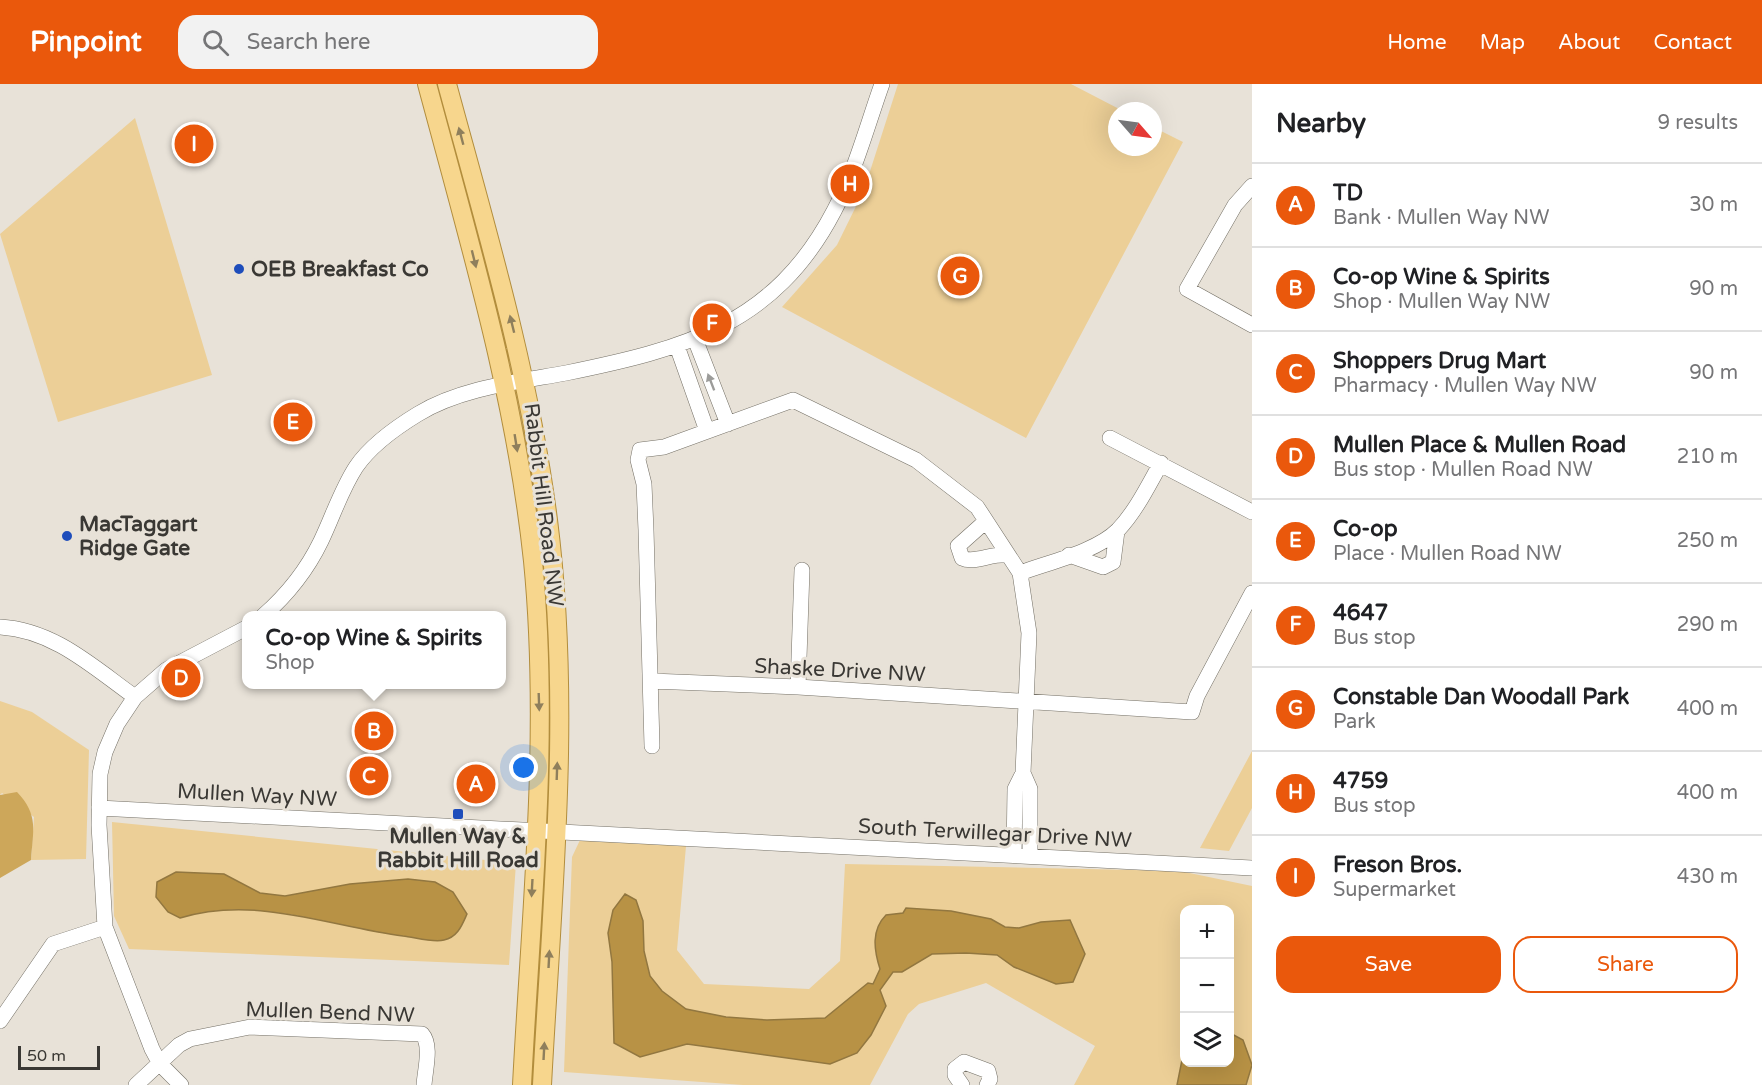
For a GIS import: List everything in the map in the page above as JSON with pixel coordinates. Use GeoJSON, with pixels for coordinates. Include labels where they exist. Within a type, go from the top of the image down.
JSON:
{"type":"FeatureCollection","features":[{"type":"Feature","properties":{"kind":"main road","name":"Rabbit Hill Road NW"},"geometry":{"type":"LineString","coordinates":[[426,84],[505,385],[533,563],[539,714],[522,1085]]}},
{"type":"Feature","properties":{"kind":"main road","name":"Rabbit Hill Road NW"},"geometry":{"type":"LineString","coordinates":[[447,84],[526,381],[553,565],[559,713],[556,830],[542,1085]]}},
{"type":"Feature","properties":{"kind":"street"},"geometry":{"type":"LineString","coordinates":[[267,611],[297,581],[321,542],[343,490],[357,466],[387,434],[420,413],[451,398],[649,356],[695,339],[732,321],[752,308],[790,274],[811,249],[841,198],[882,84]]}},
{"type":"Feature","properties":{"kind":"street"},"geometry":{"type":"LineString","coordinates":[[1252,186],[1235,205],[1187,290],[1252,325]]}},
{"type":"Feature","properties":{"kind":"street"},"geometry":{"type":"LineString","coordinates":[[695,339],[728,424]]}},
{"type":"Feature","properties":{"kind":"street"},"geometry":{"type":"LineString","coordinates":[[677,346],[707,432]]}},
{"type":"Feature","properties":{"kind":"street"},"geometry":{"type":"LineString","coordinates":[[652,746],[646,531],[644,484],[638,460],[640,450],[664,447],[793,400],[916,460],[977,507],[1020,573],[1029,633],[1023,773],[1015,789],[1014,855]]}},
{"type":"Feature","properties":{"kind":"street"},"geometry":{"type":"LineString","coordinates":[[1110,438],[1252,512]]}},
{"type":"Feature","properties":{"kind":"street"},"geometry":{"type":"LineString","coordinates":[[1020,573],[1099,544],[1117,531],[1138,504],[1161,463]]}},
{"type":"Feature","properties":{"kind":"street"},"geometry":{"type":"LineString","coordinates":[[986,521],[962,540],[958,546],[962,558],[973,560],[995,553],[1008,555]]}},
{"type":"Feature","properties":{"kind":"street"},"geometry":{"type":"LineString","coordinates":[[1069,555],[1103,567],[1113,562],[1117,531]]}},
{"type":"Feature","properties":{"kind":"street"},"geometry":{"type":"LineString","coordinates":[[798,687],[802,570]]}},
{"type":"Feature","properties":{"kind":"street","name":"Shaske Drive NW"},"geometry":{"type":"LineString","coordinates":[[651,681],[798,687],[1192,712],[1197,696],[1252,593]]}},
{"type":"Feature","properties":{"kind":"street"},"geometry":{"type":"LineString","coordinates":[[0,627],[28,631],[61,644],[135,697]]}},
{"type":"Feature","properties":{"kind":"street"},"geometry":{"type":"LineString","coordinates":[[181,1085],[159,1064],[105,927],[99,808],[100,774],[105,752],[117,724],[135,697],[166,670],[242,630]]}},
{"type":"Feature","properties":{"kind":"street"},"geometry":{"type":"LineString","coordinates":[[1023,773],[1030,789],[1030,856]]}},
{"type":"Feature","properties":{"kind":"street","name":"Mullen Way NW"},"geometry":{"type":"LineString","coordinates":[[99,808],[736,840]]}},
{"type":"Feature","properties":{"kind":"street","name":"South Terwillegar Drive NW"},"geometry":{"type":"LineString","coordinates":[[736,840],[1252,868]]}},
{"type":"Feature","properties":{"kind":"street"},"geometry":{"type":"LineString","coordinates":[[0,1021],[44,952],[53,944],[105,927]]}},
{"type":"Feature","properties":{"kind":"street","name":"Mullen Bend NW"},"geometry":{"type":"LineString","coordinates":[[159,1064],[178,1045],[190,1039],[250,1026],[413,1031],[422,1034],[426,1039],[424,1085]]}},
{"type":"Feature","properties":{"kind":"street"},"geometry":{"type":"LineString","coordinates":[[962,1085],[955,1075],[955,1070],[963,1062],[988,1071],[990,1079],[987,1085]]}},
{"type":"Feature","properties":{"kind":"street"},"geometry":{"type":"LineString","coordinates":[[136,1085],[159,1064]]}},
{"type":"Feature","properties":{"kind":"shaded area"},"geometry":{"type":"Polygon","coordinates":[[[898,84],[1071,84],[1108,103],[1108,156],[1162,156],[1162,132],[1183,142],[1026,438],[782,307],[837,245],[864,190],[898,84]]]}},
{"type":"Feature","properties":{"kind":"shaded area"},"geometry":{"type":"Polygon","coordinates":[[[135,118],[212,375],[58,422],[0,234],[135,118]]]}},
{"type":"Feature","properties":{"kind":"shaded area"},"geometry":{"type":"Polygon","coordinates":[[[0,701],[32,712],[89,750],[86,859],[31,860],[34,817],[2,793],[0,795],[0,701]]]}},
{"type":"Feature","properties":{"kind":"shaded area"},"geometry":{"type":"Polygon","coordinates":[[[1252,751],[1252,808],[1229,851],[1200,848],[1252,751]]]}},
{"type":"Feature","properties":{"kind":"shaded area"},"geometry":{"type":"Polygon","coordinates":[[[17,792],[32,816],[31,860],[0,878],[0,795],[17,792]]]}},
{"type":"Feature","properties":{"kind":"shaded area"},"geometry":{"type":"Polygon","coordinates":[[[112,822],[516,863],[509,965],[129,949],[114,916],[112,822]]]}},
{"type":"Feature","properties":{"kind":"shaded area"},"geometry":{"type":"Polygon","coordinates":[[[580,840],[686,846],[677,950],[704,984],[809,989],[840,961],[845,864],[1180,871],[1252,886],[1252,1085],[1074,1085],[1095,1046],[986,983],[919,1004],[908,1014],[870,1085],[743,1085],[564,1072],[572,857],[580,840]]]}},
{"type":"Feature","properties":{"kind":"shaded area"},"geometry":{"type":"Polygon","coordinates":[[[176,872],[224,874],[260,893],[285,896],[350,884],[408,879],[435,882],[453,892],[467,914],[456,933],[440,941],[264,911],[208,912],[180,918],[168,912],[156,897],[157,882],[176,872]]]}},
{"type":"Feature","properties":{"kind":"shaded area"},"geometry":{"type":"Polygon","coordinates":[[[625,894],[636,900],[643,921],[644,951],[650,976],[662,991],[686,1009],[726,1017],[767,1020],[825,1018],[868,983],[873,984],[880,969],[875,948],[878,927],[886,915],[903,913],[906,908],[951,911],[991,919],[1005,927],[1019,928],[1041,922],[1070,920],[1085,954],[1073,982],[1056,984],[1014,967],[997,955],[932,954],[902,972],[893,972],[880,990],[886,1006],[871,1035],[857,1053],[830,1064],[687,1044],[640,1057],[614,1043],[612,962],[608,933],[613,910],[625,894]]]}},
{"type":"Feature","properties":{"kind":"shaded area"},"geometry":{"type":"Polygon","coordinates":[[[1234,1035],[1243,1040],[1252,1065],[1246,1085],[1177,1085],[1181,1067],[1234,1067],[1234,1035]]]}},
{"type":"Feature","properties":{"kind":"place","name":"Freson Bros."},"geometry":{"type":"Point","coordinates":[194,144]}},
{"type":"Feature","properties":{"kind":"place","name":"4759"},"geometry":{"type":"Point","coordinates":[850,184]}},
{"type":"Feature","properties":{"kind":"place","name":"OEB Breakfast Co"},"geometry":{"type":"Point","coordinates":[239,269]}},
{"type":"Feature","properties":{"kind":"place","name":"Constable Dan Woodall Park"},"geometry":{"type":"Point","coordinates":[960,276]}},
{"type":"Feature","properties":{"kind":"place","name":"4647"},"geometry":{"type":"Point","coordinates":[712,323]}},
{"type":"Feature","properties":{"kind":"place","name":"Co-op"},"geometry":{"type":"Point","coordinates":[293,422]}},
{"type":"Feature","properties":{"kind":"place","name":"MacTaggart Ridge Gate"},"geometry":{"type":"Point","coordinates":[67,536]}},
{"type":"Feature","properties":{"kind":"place","name":"Mullen Place & Mullen Road"},"geometry":{"type":"Point","coordinates":[181,678]}},
{"type":"Feature","properties":{"kind":"place","name":"Co-op Wine & Spirits"},"geometry":{"type":"Point","coordinates":[374,731]}},
{"type":"Feature","properties":{"kind":"place","name":"Shoppers Drug Mart"},"geometry":{"type":"Point","coordinates":[369,776]}},
{"type":"Feature","properties":{"kind":"place","name":"TD"},"geometry":{"type":"Point","coordinates":[476,784]}},
{"type":"Feature","properties":{"kind":"place","name":"Mullen Way & Rabbit Hill Road"},"geometry":{"type":"Point","coordinates":[458,814]}}]}
